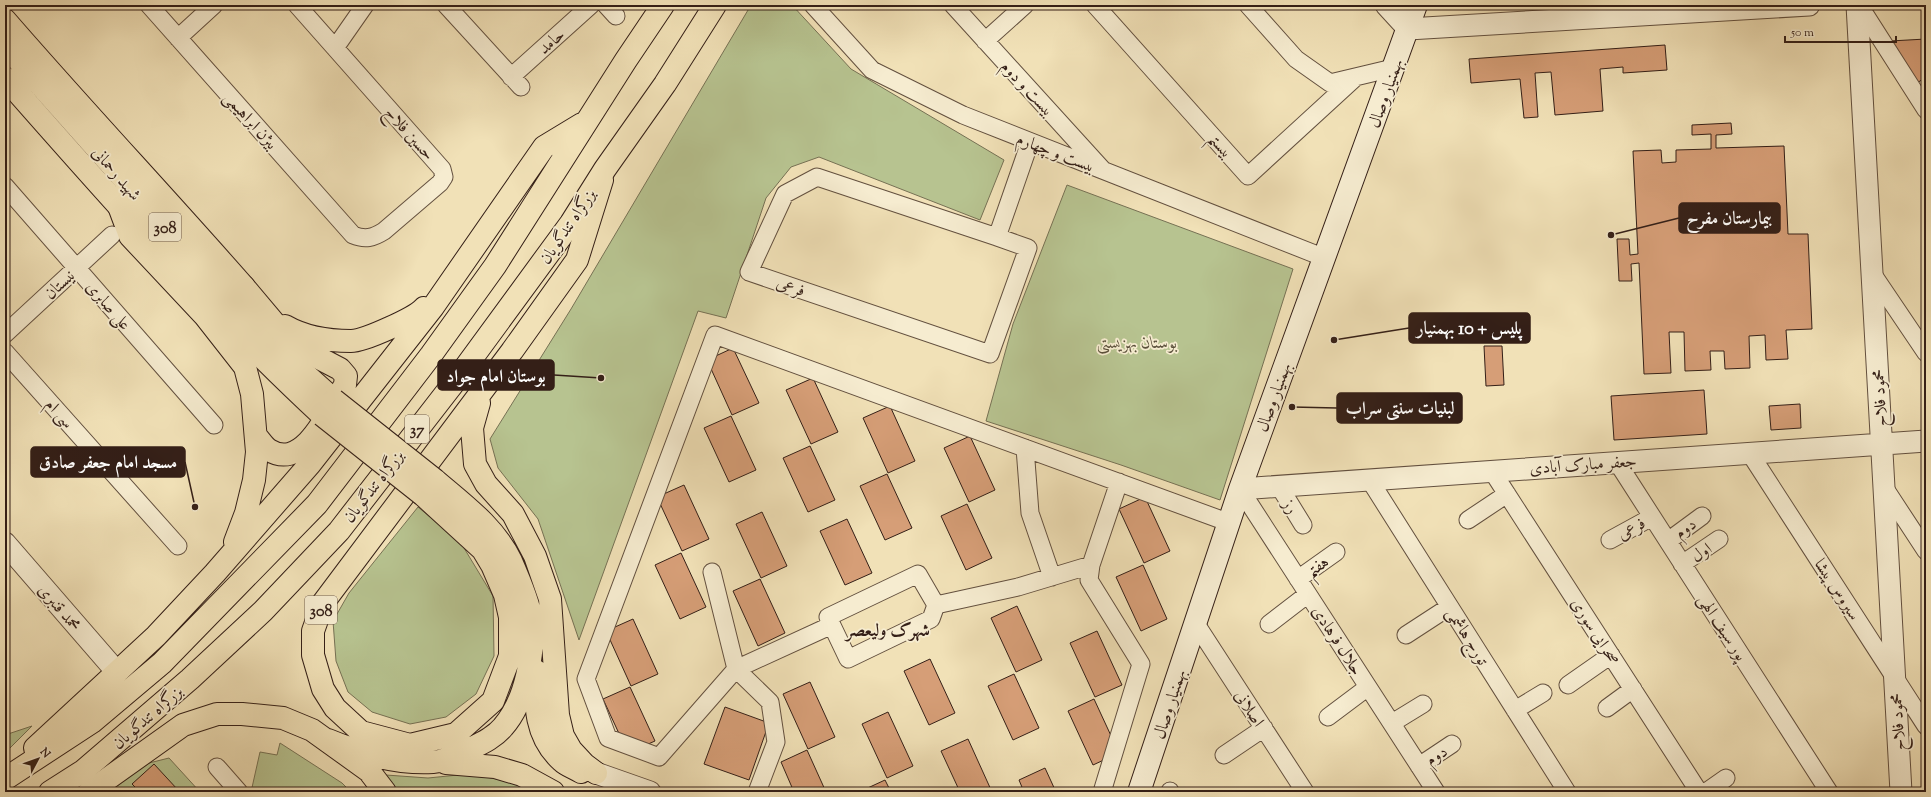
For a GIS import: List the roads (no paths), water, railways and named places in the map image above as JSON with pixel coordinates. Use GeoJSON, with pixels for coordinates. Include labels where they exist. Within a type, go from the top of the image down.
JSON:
{"type":"FeatureCollection","features":[{"type":"Feature","properties":{"kind":"main road","name":"بزرگراه تندگویان"},"geometry":{"type":"LineString","coordinates":[[7,778],[92,722],[162,663],[317,504],[431,355],[495,266],[663,5]]}},
{"type":"Feature","properties":{"kind":"main road","name":"بزرگراه تندگویان"},"geometry":{"type":"LineString","coordinates":[[50,792],[83,771],[190,679],[263,611],[339,531],[456,380],[571,223],[605,169],[665,84],[716,5]]}},
{"type":"Feature","properties":{"kind":"main road","name":"بهمنیار وصال"},"geometry":{"type":"LineString","coordinates":[[1139,792],[1230,523],[1240,488],[1416,5]]}},
{"type":"Feature","properties":{"kind":"main road","name":"شهید رحمانی"},"geometry":{"type":"LineString","coordinates":[[5,20],[244,287]]}},
{"type":"Feature","properties":{"kind":"main road","name":"شهید رحمانی"},"geometry":{"type":"LineString","coordinates":[[5,45],[328,407]]}},
{"type":"Feature","properties":{"kind":"main road","name":"شهید رحمانی"},"geometry":{"type":"LineString","coordinates":[[5,78],[120,209],[277,373],[328,407]]}},
{"type":"Feature","properties":{"kind":"main road"},"geometry":{"type":"LineString","coordinates":[[7,778],[42,740],[156,636],[214,573],[310,464],[433,307],[544,147],[587,121]]}},
{"type":"Feature","properties":{"kind":"main road","name":"308"},"geometry":{"type":"LineString","coordinates":[[429,488],[483,550],[492,565],[505,595],[510,617],[510,656],[493,700],[456,734],[410,745],[361,732],[335,708],[323,689],[314,655],[313,631],[323,603],[484,389],[577,260],[605,169]]}},
{"type":"Feature","properties":{"kind":"main road"},"geometry":{"type":"LineString","coordinates":[[120,209],[130,236],[205,316],[245,367],[252,394],[257,452],[254,480],[246,513],[234,544],[214,573]]}},
{"type":"Feature","properties":{"kind":"main road"},"geometry":{"type":"LineString","coordinates":[[244,287],[285,327],[310,337],[352,341],[404,322],[421,311],[459,268]]}},
{"type":"Feature","properties":{"kind":"main road"},"geometry":{"type":"LineString","coordinates":[[244,287],[292,344],[340,369],[346,376],[345,385],[313,437],[300,450],[285,456],[269,450],[256,436]]}},
{"type":"Feature","properties":{"kind":"main road"},"geometry":{"type":"LineString","coordinates":[[484,389],[472,428],[475,464],[486,484],[513,514],[535,556],[550,599],[558,716],[563,736],[571,750],[584,764],[596,773]]}},
{"type":"Feature","properties":{"kind":"main road","name":"308"},"geometry":{"type":"LineString","coordinates":[[328,407],[429,488],[496,536],[511,560],[520,582],[531,617],[532,637],[528,666],[521,698],[503,728],[485,742],[457,756],[435,762],[404,762],[359,753],[328,740]]}},
{"type":"Feature","properties":{"kind":"main road"},"geometry":{"type":"LineString","coordinates":[[532,637],[538,723],[547,745],[563,762],[582,772],[596,773]]}},
{"type":"Feature","properties":{"kind":"main road"},"geometry":{"type":"LineString","coordinates":[[89,792],[183,725],[217,714],[242,714],[283,718],[312,730],[328,740],[369,771],[385,792]]}},
{"type":"Feature","properties":{"kind":"main road"},"geometry":{"type":"LineString","coordinates":[[427,762],[494,767],[522,775],[554,792]]}},
{"type":"Feature","properties":{"kind":"street","name":"بیژن ابراهیمی"},"geometry":{"type":"LineString","coordinates":[[148,5],[353,235]]}},
{"type":"Feature","properties":{"kind":"street"},"geometry":{"type":"LineString","coordinates":[[178,38],[214,5]]}},
{"type":"Feature","properties":{"kind":"street","name":"حسین فلاح"},"geometry":{"type":"LineString","coordinates":[[297,5],[442,169],[444,177],[440,183],[384,231],[374,237],[361,239],[353,235]]}},
{"type":"Feature","properties":{"kind":"street"},"geometry":{"type":"LineString","coordinates":[[335,48],[365,5]]}},
{"type":"Feature","properties":{"kind":"street","name":"حامد"},"geometry":{"type":"LineString","coordinates":[[446,5],[516,82],[591,5]]}},
{"type":"Feature","properties":{"kind":"street","name":"بیست و چهارم"},"geometry":{"type":"LineString","coordinates":[[813,5],[872,70],[963,116],[1325,258]]}},
{"type":"Feature","properties":{"kind":"street","name":"بیست و دوم"},"geometry":{"type":"LineString","coordinates":[[952,5],[1105,171]]}},
{"type":"Feature","properties":{"kind":"street"},"geometry":{"type":"LineString","coordinates":[[985,41],[1025,5]]}},
{"type":"Feature","properties":{"kind":"street","name":"بیستم"},"geometry":{"type":"LineString","coordinates":[[1095,5],[1248,176],[1356,77]]}},
{"type":"Feature","properties":{"kind":"street"},"geometry":{"type":"LineString","coordinates":[[1248,5],[1296,59],[1330,83],[1393,68]]}},
{"type":"Feature","properties":{"kind":"street"},"geometry":{"type":"LineString","coordinates":[[1386,5],[1408,30],[1606,11],[1809,5]]}},
{"type":"Feature","properties":{"kind":"street"},"geometry":{"type":"LineString","coordinates":[[1858,5],[1926,110]]}},
{"type":"Feature","properties":{"kind":"street","name":"محمود فلاح"},"geometry":{"type":"LineString","coordinates":[[1858,5],[1901,792]]}},
{"type":"Feature","properties":{"kind":"street"},"geometry":{"type":"LineString","coordinates":[[997,237],[1030,142]]}},
{"type":"Feature","properties":{"kind":"street","name":"فرعی"},"geometry":{"type":"LineString","coordinates":[[817,177],[997,237],[1028,248],[990,354],[749,272],[785,194],[817,177]]}},
{"type":"Feature","properties":{"kind":"street","name":"علی صابری"},"geometry":{"type":"LineString","coordinates":[[5,186],[214,425]]}},
{"type":"Feature","properties":{"kind":"street","name":"نیستان"},"geometry":{"type":"LineString","coordinates":[[5,334],[112,235]]}},
{"type":"Feature","properties":{"kind":"street"},"geometry":{"type":"LineString","coordinates":[[1872,273],[1926,353]]}},
{"type":"Feature","properties":{"kind":"street"},"geometry":{"type":"LineString","coordinates":[[832,625],[736,669],[659,756],[608,738],[586,679],[715,335],[1230,523]]}},
{"type":"Feature","properties":{"kind":"street","name":"سی ام"},"geometry":{"type":"LineString","coordinates":[[5,352],[178,546]]}},
{"type":"Feature","properties":{"kind":"street","name":"جعفر مبارک آبادی"},"geometry":{"type":"LineString","coordinates":[[1240,488],[1926,441]]}},
{"type":"Feature","properties":{"kind":"street"},"geometry":{"type":"LineString","coordinates":[[1025,448],[1030,513],[1052,576]]}},
{"type":"Feature","properties":{"kind":"street","name":"سیروس پیشا"},"geometry":{"type":"LineString","coordinates":[[1749,452],[1926,726]]}},
{"type":"Feature","properties":{"kind":"street","name":"پور سیف الهی"},"geometry":{"type":"LineString","coordinates":[[1616,462],[1829,792]]}},
{"type":"Feature","properties":{"kind":"street","name":"صحرایی سوری"},"geometry":{"type":"LineString","coordinates":[[1492,471],[1699,792]]}},
{"type":"Feature","properties":{"kind":"street","name":"تورج هاشمی"},"geometry":{"type":"LineString","coordinates":[[1369,479],[1567,792]]}},
{"type":"Feature","properties":{"kind":"street"},"geometry":{"type":"LineString","coordinates":[[1102,792],[1141,664],[1089,580],[1091,565],[1119,482]]}},
{"type":"Feature","properties":{"kind":"street","name":"رز"},"geometry":{"type":"LineString","coordinates":[[1279,486],[1303,525]]}},
{"type":"Feature","properties":{"kind":"street"},"geometry":{"type":"LineString","coordinates":[[1884,487],[1926,551]]}},
{"type":"Feature","properties":{"kind":"street","name":"جلال فرهادی"},"geometry":{"type":"LineString","coordinates":[[1240,488],[1436,792]]}},
{"type":"Feature","properties":{"kind":"street"},"geometry":{"type":"LineString","coordinates":[[1468,520],[1507,494]]}},
{"type":"Feature","properties":{"kind":"street","name":"دوم"},"geometry":{"type":"LineString","coordinates":[[1668,541],[1702,516]]}},
{"type":"Feature","properties":{"kind":"street","name":"فرعی"},"geometry":{"type":"LineString","coordinates":[[1610,540],[1652,517]]}},
{"type":"Feature","properties":{"kind":"street","name":"اول"},"geometry":{"type":"LineString","coordinates":[[1682,564],[1719,539]]}},
{"type":"Feature","properties":{"kind":"street","name":"محمد قنبری"},"geometry":{"type":"LineString","coordinates":[[5,543],[116,672]]}},
{"type":"Feature","properties":{"kind":"street","name":"هفتم"},"geometry":{"type":"LineString","coordinates":[[1298,579],[1336,552]]}},
{"type":"Feature","properties":{"kind":"street"},"geometry":{"type":"LineString","coordinates":[[936,605],[1018,587],[1091,565]]}},
{"type":"Feature","properties":{"kind":"street"},"geometry":{"type":"LineString","coordinates":[[712,572],[736,669],[770,702],[776,742],[757,792]]}},
{"type":"Feature","properties":{"kind":"street"},"geometry":{"type":"LineString","coordinates":[[918,574],[936,605],[931,619],[848,659],[828,617],[918,574]]}},
{"type":"Feature","properties":{"kind":"street"},"geometry":{"type":"LineString","coordinates":[[1269,624],[1308,594]]}},
{"type":"Feature","properties":{"kind":"street"},"geometry":{"type":"LineString","coordinates":[[1406,635],[1450,607]]}},
{"type":"Feature","properties":{"kind":"street","name":"اصلانی"},"geometry":{"type":"LineString","coordinates":[[1196,624],[1305,792]]}},
{"type":"Feature","properties":{"kind":"street"},"geometry":{"type":"LineString","coordinates":[[1568,685],[1611,656]]}},
{"type":"Feature","properties":{"kind":"street"},"geometry":{"type":"LineString","coordinates":[[1328,717],[1368,688]]}},
{"type":"Feature","properties":{"kind":"street"},"geometry":{"type":"LineString","coordinates":[[1607,708],[1633,689]]}},
{"type":"Feature","properties":{"kind":"street"},"geometry":{"type":"LineString","coordinates":[[1514,710],[1543,693]]}},
{"type":"Feature","properties":{"kind":"street"},"geometry":{"type":"LineString","coordinates":[[1392,723],[1424,704]]}},
{"type":"Feature","properties":{"kind":"street"},"geometry":{"type":"LineString","coordinates":[[1224,755],[1264,728]]}},
{"type":"Feature","properties":{"kind":"street","name":"دوم"},"geometry":{"type":"LineString","coordinates":[[1419,766],[1452,744]]}},
{"type":"Feature","properties":{"kind":"street"},"geometry":{"type":"LineString","coordinates":[[217,767],[239,792]]}},
{"type":"Feature","properties":{"kind":"street"},"geometry":{"type":"LineString","coordinates":[[596,773],[650,792]]}},
{"type":"Feature","properties":{"kind":"street"},"geometry":{"type":"LineString","coordinates":[[1706,792],[1726,778]]}},
{"type":"Feature","properties":{"kind":"place","name":"بیمارستان مفرح"},"geometry":{"type":"Point","coordinates":[1611,235]}},
{"type":"Feature","properties":{"kind":"place","name":"پلیس + 10 بهمنیار"},"geometry":{"type":"Point","coordinates":[1334,340]}},
{"type":"Feature","properties":{"kind":"place","name":"بوستان امام جواد"},"geometry":{"type":"Point","coordinates":[601,378]}},
{"type":"Feature","properties":{"kind":"place","name":"لبنیات سنتی سراب"},"geometry":{"type":"Point","coordinates":[1292,407]}},
{"type":"Feature","properties":{"kind":"place","name":"مسجد امام جعفر صادق"},"geometry":{"type":"Point","coordinates":[195,507]}},
{"type":"Feature","properties":{"kind":"district","name":"شهرک ولیعصر"},"geometry":{"type":"Point","coordinates":[888,630]}},
{"type":"Feature","properties":{"kind":"park label","name":"بوستان بهزیستی"},"geometry":{"type":"Point","coordinates":[1137,342]}}]}
